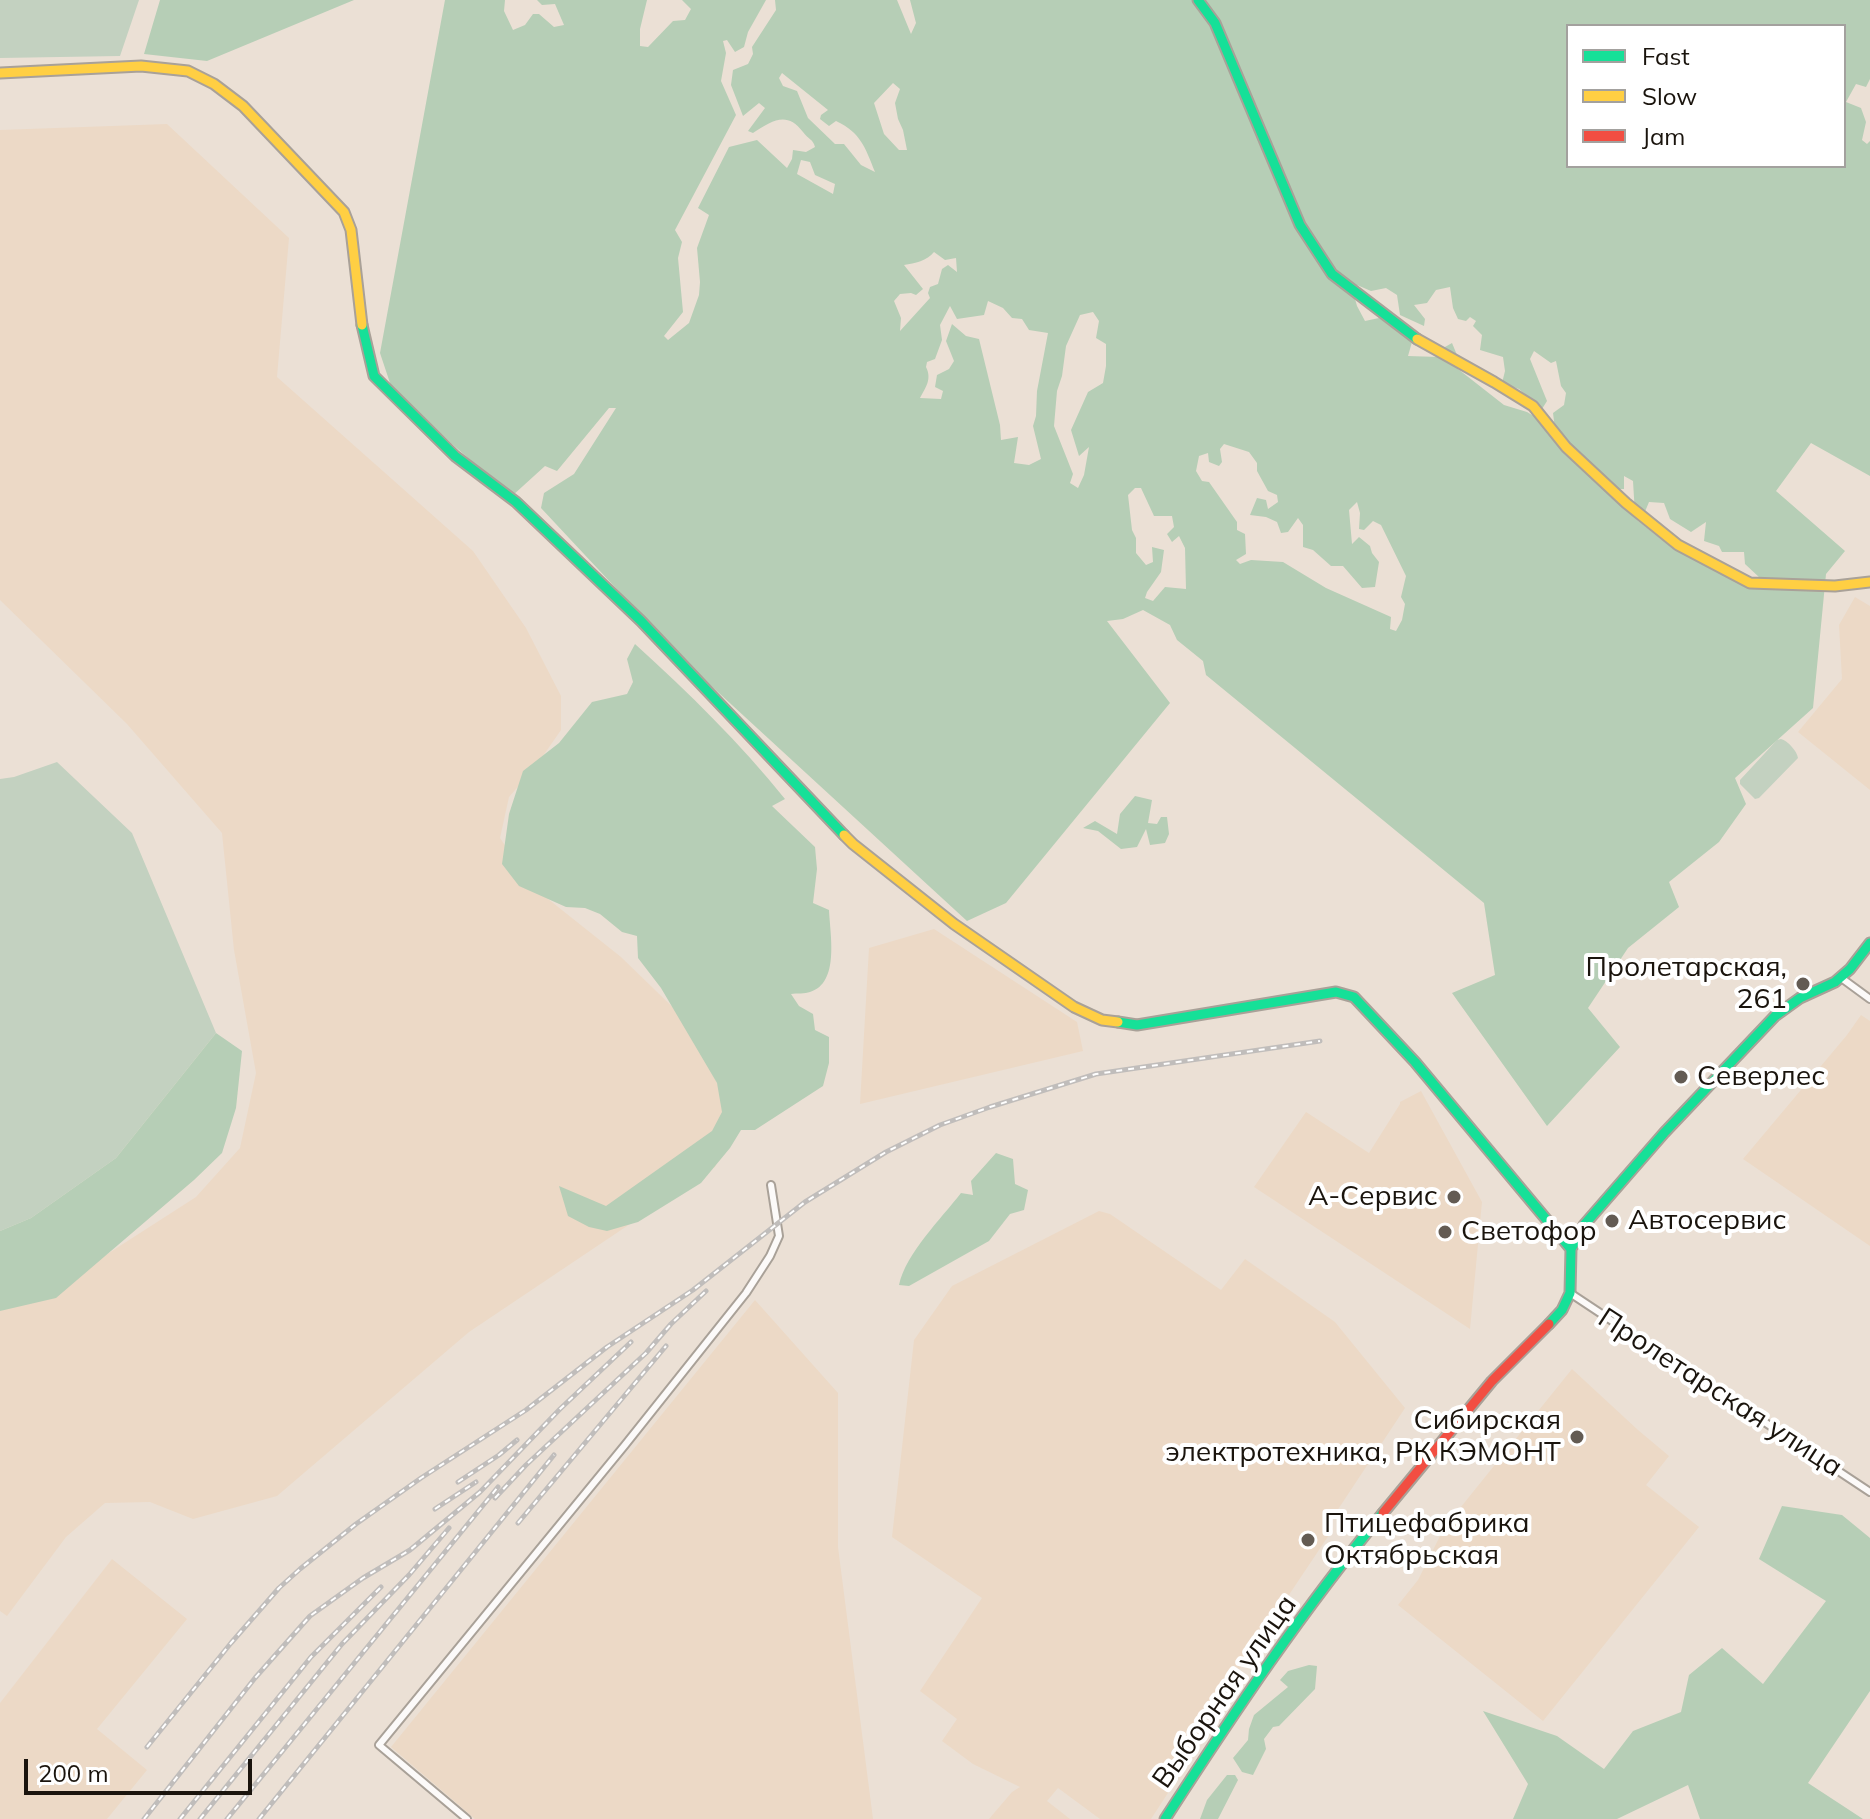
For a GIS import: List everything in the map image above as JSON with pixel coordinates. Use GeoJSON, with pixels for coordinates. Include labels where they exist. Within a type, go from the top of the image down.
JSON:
{"type":"FeatureCollection","features":[{"type":"Feature","properties":{"kind":"street"},"geometry":{"type":"LineString","coordinates":[[1198,0],[1215,23],[1300,225],[1332,274],[1420,342],[1533,406],[1566,447],[1626,503],[1678,545],[1750,583],[1835,586],[1870,582]]}},
{"type":"Feature","properties":{"kind":"street"},"geometry":{"type":"LineString","coordinates":[[0,73],[141,66],[188,71],[214,84],[243,106],[344,212],[351,230],[360,317],[374,376],[455,456],[516,502],[641,621],[853,844],[954,924],[1074,1007],[1102,1020],[1137,1025],[1336,992],[1354,997],[1415,1062],[1571,1249]]}},
{"type":"Feature","properties":{"kind":"street"},"geometry":{"type":"LineString","coordinates":[[1570,1293],[1571,1249],[1576,1237],[1604,1201],[1775,1016],[1790,1004],[1840,977],[1870,943]]}},
{"type":"Feature","properties":{"kind":"street"},"geometry":{"type":"LineString","coordinates":[[1840,977],[1870,999]]}},
{"type":"Feature","properties":{"kind":"street"},"geometry":{"type":"LineString","coordinates":[[467,1819],[379,1745],[746,1293],[779,1236],[771,1185]]}},
{"type":"Feature","properties":{"kind":"street","name":"Пролетарская улица"},"geometry":{"type":"LineString","coordinates":[[1570,1293],[1870,1492]]}},
{"type":"Feature","properties":{"kind":"street","name":"Выборная улица"},"geometry":{"type":"LineString","coordinates":[[1165,1819],[1233,1714],[1357,1544],[1492,1381],[1562,1310],[1570,1293]]}},
{"type":"Feature","properties":{"kind":"shaded area"},"geometry":{"type":"Polygon","coordinates":[[[167,124],[289,238],[277,377],[473,551],[526,628],[561,696],[561,730],[509,797],[500,838],[533,887],[621,957],[687,1021],[737,1124],[715,1167],[469,1332],[277,1496],[193,1519],[150,1502],[105,1503],[66,1537],[7,1616],[0,1611],[0,1307],[56,1287],[196,1197],[240,1148],[256,1073],[234,950],[222,833],[127,724],[0,600],[0,130],[167,124]]]}},
{"type":"Feature","properties":{"kind":"shaded area"},"geometry":{"type":"Polygon","coordinates":[[[1855,597],[1870,606],[1870,790],[1798,732],[1842,679],[1839,625],[1855,597]]]}},
{"type":"Feature","properties":{"kind":"shaded area"},"geometry":{"type":"Polygon","coordinates":[[[934,929],[1077,1022],[1083,1051],[860,1104],[869,948],[934,929]]]}},
{"type":"Feature","properties":{"kind":"shaded area"},"geometry":{"type":"Polygon","coordinates":[[[1861,1015],[1870,1021],[1870,1246],[1743,1159],[1861,1015]]]}},
{"type":"Feature","properties":{"kind":"shaded area"},"geometry":{"type":"Polygon","coordinates":[[[1421,1091],[1482,1202],[1470,1329],[1254,1187],[1306,1112],[1369,1153],[1400,1102],[1421,1091]]]}},
{"type":"Feature","properties":{"kind":"shaded area"},"geometry":{"type":"Polygon","coordinates":[[[1099,1211],[1110,1214],[1221,1290],[1245,1259],[1335,1322],[1405,1408],[1329,1523],[1333,1529],[1200,1728],[1207,1733],[1151,1819],[1100,1819],[1058,1788],[1047,1801],[1070,1819],[989,1819],[1020,1787],[973,1764],[942,1741],[957,1719],[920,1691],[982,1598],[892,1537],[914,1340],[952,1286],[1099,1211]]]}},
{"type":"Feature","properties":{"kind":"shaded area"},"geometry":{"type":"Polygon","coordinates":[[[755,1300],[838,1393],[838,1547],[873,1819],[475,1819],[391,1747],[755,1300]]]}},
{"type":"Feature","properties":{"kind":"shaded area"},"geometry":{"type":"Polygon","coordinates":[[[1572,1369],[1669,1456],[1646,1485],[1699,1527],[1543,1721],[1398,1605],[1418,1580],[1444,1528],[1572,1369]]]}},
{"type":"Feature","properties":{"kind":"shaded area"},"geometry":{"type":"Polygon","coordinates":[[[112,1559],[187,1619],[97,1729],[147,1770],[107,1819],[0,1819],[0,1703],[112,1559]]]}},
{"type":"Feature","properties":{"kind":"green space"},"geometry":{"type":"Polygon","coordinates":[[[0,0],[139,0],[120,56],[0,58],[0,0]]]}},
{"type":"Feature","properties":{"kind":"green space"},"geometry":{"type":"Polygon","coordinates":[[[160,0],[354,0],[207,61],[144,54],[160,0]]]}},
{"type":"Feature","properties":{"kind":"green space"},"geometry":{"type":"Polygon","coordinates":[[[445,0],[505,0],[504,11],[513,30],[525,25],[533,14],[539,14],[554,27],[564,25],[555,4],[542,5],[537,0],[647,0],[640,29],[640,46],[648,47],[673,21],[685,20],[691,9],[682,0],[766,0],[748,32],[744,47],[735,52],[727,40],[723,41],[726,53],[721,81],[736,115],[675,230],[682,242],[678,258],[683,312],[664,336],[668,340],[689,323],[699,295],[697,248],[709,215],[698,208],[729,147],[757,140],[787,168],[793,150],[806,152],[815,147],[791,121],[773,121],[753,133],[748,131],[765,108],[759,103],[743,116],[731,85],[733,70],[748,64],[753,54],[752,47],[776,10],[775,0],[897,0],[911,34],[916,23],[910,0],[1870,0],[1870,79],[1866,87],[1856,84],[1846,102],[1861,108],[1866,122],[1862,140],[1867,144],[1870,141],[1870,476],[1811,443],[1776,491],[1845,551],[1826,574],[1813,708],[1735,778],[1746,804],[1719,842],[1669,882],[1679,907],[1628,948],[1588,1008],[1620,1047],[1547,1126],[1452,993],[1495,975],[1484,903],[1206,675],[1203,661],[1177,640],[1170,625],[1143,610],[1123,619],[1107,621],[1170,703],[1006,903],[967,921],[683,660],[541,508],[544,493],[574,474],[616,408],[609,408],[557,471],[545,466],[512,496],[391,386],[380,353],[445,0]],[[782,73],[779,78],[783,86],[797,91],[808,118],[835,144],[844,144],[861,165],[875,172],[857,136],[836,121],[829,126],[820,119],[828,110],[782,73]],[[893,83],[874,103],[884,134],[899,150],[907,150],[895,103],[900,89],[893,83]],[[801,160],[797,174],[833,194],[835,184],[815,175],[810,162],[801,160]],[[934,252],[904,265],[923,289],[916,295],[900,294],[894,301],[901,318],[900,331],[930,298],[930,287],[938,284],[942,269],[948,265],[957,272],[956,258],[945,260],[934,252]],[[1357,285],[1352,288],[1365,321],[1379,318],[1419,341],[1412,342],[1408,356],[1439,357],[1445,347],[1452,343],[1458,369],[1504,405],[1527,412],[1555,429],[1553,413],[1564,405],[1566,393],[1561,386],[1556,361],[1551,363],[1534,351],[1530,359],[1547,401],[1542,409],[1519,389],[1502,383],[1505,371],[1503,357],[1480,350],[1482,335],[1473,326],[1476,321],[1470,317],[1466,321],[1458,319],[1450,287],[1436,290],[1427,303],[1414,305],[1425,319],[1424,326],[1400,315],[1397,295],[1386,288],[1371,291],[1357,285]],[[988,301],[984,315],[957,319],[950,306],[940,325],[942,340],[935,359],[927,362],[928,379],[920,398],[941,399],[943,391],[935,387],[937,375],[949,369],[954,361],[946,341],[952,324],[966,336],[979,339],[1001,440],[1018,437],[1014,463],[1029,465],[1041,459],[1033,426],[1048,333],[1029,330],[1022,319],[1012,318],[1003,308],[988,301]],[[1093,312],[1080,315],[1066,346],[1054,426],[1073,474],[1070,483],[1078,488],[1084,475],[1089,447],[1079,456],[1071,430],[1088,392],[1103,383],[1106,366],[1106,344],[1096,338],[1099,321],[1093,312]],[[1224,444],[1220,449],[1222,462],[1219,466],[1209,462],[1208,453],[1199,456],[1196,471],[1202,481],[1209,482],[1237,522],[1237,530],[1245,534],[1246,554],[1236,560],[1240,564],[1251,560],[1283,562],[1326,588],[1391,617],[1390,629],[1396,631],[1405,604],[1401,597],[1406,576],[1381,525],[1373,521],[1364,530],[1359,529],[1357,502],[1349,510],[1352,544],[1359,537],[1370,546],[1379,562],[1375,587],[1362,588],[1343,566],[1331,566],[1313,550],[1303,547],[1303,525],[1298,518],[1288,532],[1281,533],[1277,522],[1250,515],[1257,498],[1266,500],[1268,509],[1278,502],[1277,495],[1268,491],[1249,452],[1224,444]],[[1624,476],[1624,489],[1615,489],[1637,520],[1662,540],[1757,586],[1760,578],[1745,564],[1744,552],[1722,552],[1719,546],[1704,541],[1706,522],[1691,532],[1670,519],[1664,503],[1649,502],[1644,514],[1635,514],[1633,481],[1624,476]],[[1135,488],[1128,495],[1132,530],[1136,538],[1136,553],[1146,565],[1153,562],[1152,547],[1164,550],[1161,572],[1145,598],[1153,601],[1165,587],[1186,589],[1185,548],[1179,536],[1172,542],[1167,534],[1174,527],[1172,516],[1154,516],[1141,488],[1135,488]]]}},
{"type":"Feature","properties":{"kind":"green space"},"geometry":{"type":"Polygon","coordinates":[[[635,644],[750,758],[785,799],[772,806],[815,847],[817,869],[813,903],[829,910],[831,957],[826,979],[819,987],[808,993],[791,994],[799,1006],[813,1014],[815,1030],[829,1037],[829,1063],[823,1086],[755,1130],[741,1130],[701,1183],[638,1222],[607,1231],[589,1227],[568,1216],[559,1186],[606,1206],[712,1131],[722,1112],[717,1083],[661,988],[638,958],[637,936],[622,932],[600,914],[585,908],[566,907],[519,886],[502,864],[509,814],[523,771],[559,743],[592,702],[627,694],[633,682],[627,659],[635,644]]]}},
{"type":"Feature","properties":{"kind":"green space"},"geometry":{"type":"Polygon","coordinates":[[[1781,739],[1792,747],[1798,758],[1755,799],[1740,784],[1740,780],[1781,739]]]}},
{"type":"Feature","properties":{"kind":"green space"},"geometry":{"type":"Polygon","coordinates":[[[57,762],[132,833],[216,1033],[116,1158],[31,1218],[0,1231],[0,779],[57,762]]]}},
{"type":"Feature","properties":{"kind":"green space"},"geometry":{"type":"Polygon","coordinates":[[[1135,796],[1152,800],[1148,823],[1157,824],[1161,817],[1167,817],[1169,834],[1165,843],[1150,845],[1146,829],[1137,847],[1121,849],[1098,831],[1083,828],[1095,821],[1117,834],[1120,814],[1135,796]]]}},
{"type":"Feature","properties":{"kind":"green space"},"geometry":{"type":"Polygon","coordinates":[[[216,1033],[242,1051],[236,1108],[222,1153],[56,1298],[0,1311],[0,1231],[31,1218],[116,1158],[216,1033]]]}},
{"type":"Feature","properties":{"kind":"green space"},"geometry":{"type":"Polygon","coordinates":[[[996,1153],[1013,1159],[1015,1184],[1028,1190],[1024,1210],[1010,1214],[989,1241],[909,1286],[899,1285],[909,1261],[925,1237],[961,1193],[973,1195],[971,1181],[996,1153]]]}},
{"type":"Feature","properties":{"kind":"green space"},"geometry":{"type":"Polygon","coordinates":[[[1782,1506],[1842,1515],[1870,1538],[1870,1691],[1808,1783],[1863,1819],[1700,1819],[1688,1785],[1617,1819],[1513,1819],[1528,1784],[1483,1711],[1557,1736],[1604,1769],[1633,1731],[1681,1712],[1689,1675],[1722,1648],[1763,1684],[1826,1601],[1759,1559],[1782,1506]]]}},
{"type":"Feature","properties":{"kind":"green space"},"geometry":{"type":"Polygon","coordinates":[[[1317,1666],[1315,1689],[1264,1739],[1266,1749],[1253,1775],[1242,1772],[1233,1758],[1248,1740],[1254,1715],[1288,1687],[1280,1680],[1288,1671],[1317,1666]]]}},
{"type":"Feature","properties":{"kind":"green space"},"geometry":{"type":"Polygon","coordinates":[[[1227,1775],[1235,1775],[1238,1780],[1218,1819],[1200,1819],[1207,1800],[1227,1775]]]}},
{"type":"Feature","properties":{"kind":"railway"},"geometry":{"type":"LineString","coordinates":[[147,1747],[231,1643],[279,1588],[300,1569],[356,1524],[526,1410],[607,1347],[693,1290],[805,1202],[886,1152],[940,1125],[1096,1074],[1320,1041]]}},
{"type":"Feature","properties":{"kind":"railway"},"geometry":{"type":"LineString","coordinates":[[495,1498],[706,1291]]}},
{"type":"Feature","properties":{"kind":"railway"},"geometry":{"type":"LineString","coordinates":[[144,1819],[255,1678],[310,1616],[363,1578],[410,1550],[480,1492],[560,1409],[631,1342]]}},
{"type":"Feature","properties":{"kind":"railway"},"geometry":{"type":"LineString","coordinates":[[518,1523],[666,1346]]}},
{"type":"Feature","properties":{"kind":"railway"},"geometry":{"type":"LineString","coordinates":[[458,1482],[517,1440]]}},
{"type":"Feature","properties":{"kind":"railway"},"geometry":{"type":"LineString","coordinates":[[259,1819],[554,1455]]}},
{"type":"Feature","properties":{"kind":"railway"},"geometry":{"type":"LineString","coordinates":[[435,1509],[476,1482]]}},
{"type":"Feature","properties":{"kind":"railway"},"geometry":{"type":"LineString","coordinates":[[227,1819],[498,1487]]}},
{"type":"Feature","properties":{"kind":"railway"},"geometry":{"type":"LineString","coordinates":[[200,1819],[342,1644],[409,1575],[449,1528]]}},
{"type":"Feature","properties":{"kind":"railway"},"geometry":{"type":"LineString","coordinates":[[180,1819],[311,1657],[381,1587]]}},
{"type":"Feature","properties":{"kind":"traffic: fast"},"geometry":{"type":"LineString","coordinates":[[1198,0],[1215,23],[1300,225],[1332,274],[1417,339]]}},
{"type":"Feature","properties":{"kind":"traffic: fast"},"geometry":{"type":"LineString","coordinates":[[362,325],[374,376],[455,456],[516,502],[641,621],[844,835]]}},
{"type":"Feature","properties":{"kind":"traffic: fast"},"geometry":{"type":"LineString","coordinates":[[1549,1324],[1562,1310],[1570,1293],[1571,1249],[1584,1225],[1664,1133],[1775,1016],[1800,998],[1835,982],[1850,969],[1870,943]]}},
{"type":"Feature","properties":{"kind":"traffic: fast"},"geometry":{"type":"LineString","coordinates":[[1118,1022],[1137,1025],[1336,992],[1354,997],[1415,1062],[1571,1249]]}},
{"type":"Feature","properties":{"kind":"traffic: fast"},"geometry":{"type":"LineString","coordinates":[[1165,1819],[1270,1663],[1383,1513]]}},
{"type":"Feature","properties":{"kind":"traffic: slow"},"geometry":{"type":"LineString","coordinates":[[0,73],[141,66],[188,71],[214,84],[243,106],[344,212],[351,230],[362,325]]}},
{"type":"Feature","properties":{"kind":"traffic: slow"},"geometry":{"type":"LineString","coordinates":[[1417,339],[1533,406],[1566,447],[1626,503],[1678,545],[1750,583],[1835,586],[1870,582]]}},
{"type":"Feature","properties":{"kind":"traffic: slow"},"geometry":{"type":"LineString","coordinates":[[844,835],[954,924],[1074,1007],[1102,1020],[1118,1022]]}},
{"type":"Feature","properties":{"kind":"traffic: jam"},"geometry":{"type":"LineString","coordinates":[[1383,1513],[1492,1381],[1549,1324]]}},
{"type":"Feature","properties":{"kind":"place","name":"Пролетарская, 261"},"geometry":{"type":"Point","coordinates":[1803,984]}},
{"type":"Feature","properties":{"kind":"place","name":"Северлес"},"geometry":{"type":"Point","coordinates":[1681,1077]}},
{"type":"Feature","properties":{"kind":"place","name":"А-Сервис"},"geometry":{"type":"Point","coordinates":[1454,1197]}},
{"type":"Feature","properties":{"kind":"place","name":"Автосервис"},"geometry":{"type":"Point","coordinates":[1612,1221]}},
{"type":"Feature","properties":{"kind":"place","name":"Светофор"},"geometry":{"type":"Point","coordinates":[1445,1232]}},
{"type":"Feature","properties":{"kind":"place","name":"Сибирская электротехника, РК КЭМОНТ"},"geometry":{"type":"Point","coordinates":[1577,1437]}},
{"type":"Feature","properties":{"kind":"place","name":"Птицефабрика Октябрьская"},"geometry":{"type":"Point","coordinates":[1308,1540]}}]}
